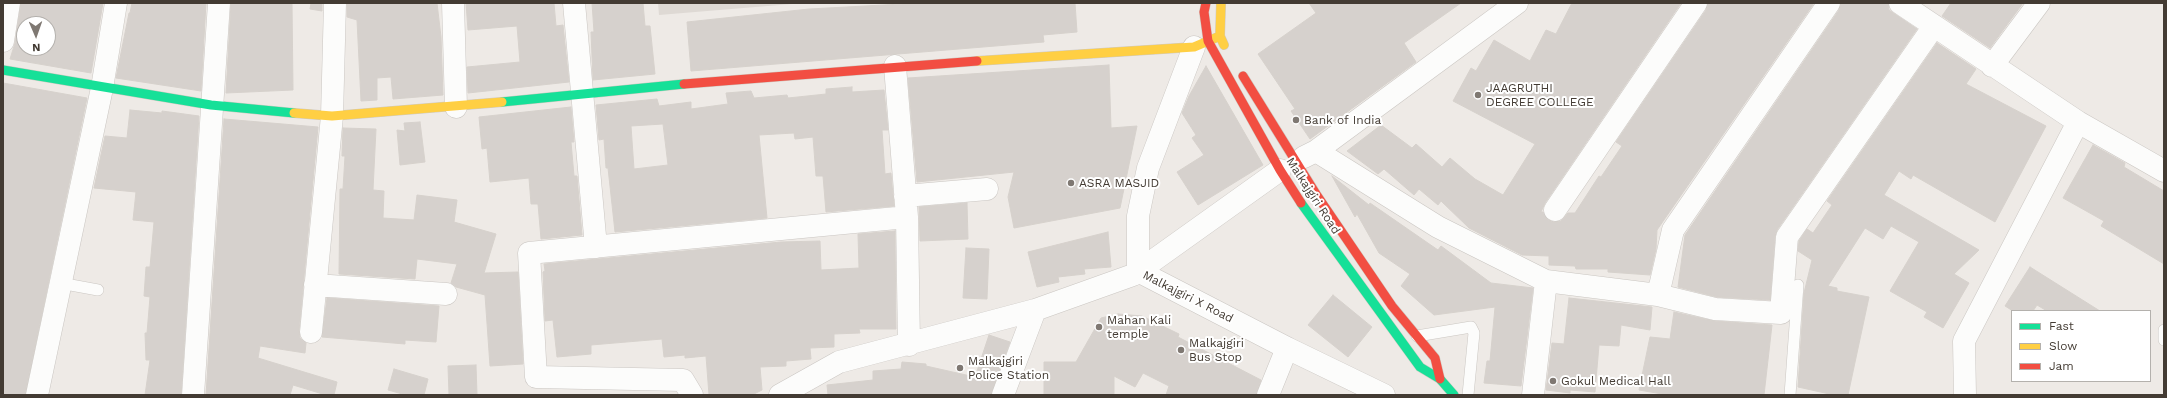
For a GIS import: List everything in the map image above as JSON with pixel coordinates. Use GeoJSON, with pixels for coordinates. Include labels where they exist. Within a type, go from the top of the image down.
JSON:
{"type":"FeatureCollection","features":[{"type":"Feature","properties":{"kind":"street"},"geometry":{"type":"LineString","coordinates":[[3,41],[9,3]]}},
{"type":"Feature","properties":{"kind":"street"},"geometry":{"type":"LineString","coordinates":[[37,395],[102,88],[116,3]]}},
{"type":"Feature","properties":{"kind":"street"},"geometry":{"type":"LineString","coordinates":[[193,395],[211,105],[219,3]]}},
{"type":"Feature","properties":{"kind":"street"},"geometry":{"type":"LineString","coordinates":[[311,332],[314,285],[332,116],[336,3]]}},
{"type":"Feature","properties":{"kind":"street"},"geometry":{"type":"LineString","coordinates":[[454,3],[456,107]]}},
{"type":"Feature","properties":{"kind":"street"},"geometry":{"type":"LineString","coordinates":[[574,3],[584,93],[596,247]]}},
{"type":"Feature","properties":{"kind":"street","name":"Malkajgiri Road"},"geometry":{"type":"LineString","coordinates":[[1206,3],[1201,44],[1289,165],[1316,194],[1392,306],[1435,358],[1440,379]]}},
{"type":"Feature","properties":{"kind":"street"},"geometry":{"type":"LineString","coordinates":[[1221,3],[1220,36],[1230,54]]}},
{"type":"Feature","properties":{"kind":"street"},"geometry":{"type":"LineString","coordinates":[[780,395],[839,362],[909,345],[1035,310],[1134,275],[1289,165],[1316,151],[1517,3]]}},
{"type":"Feature","properties":{"kind":"street"},"geometry":{"type":"LineString","coordinates":[[1555,210],[1696,3]]}},
{"type":"Feature","properties":{"kind":"street"},"geometry":{"type":"LineString","coordinates":[[1658,295],[1673,230],[1829,3]]}},
{"type":"Feature","properties":{"kind":"street"},"geometry":{"type":"LineString","coordinates":[[1900,3],[1992,66],[2078,122],[2164,171]]}},
{"type":"Feature","properties":{"kind":"street"},"geometry":{"type":"LineString","coordinates":[[1992,66],[2039,3]]}},
{"type":"Feature","properties":{"kind":"street"},"geometry":{"type":"LineString","coordinates":[[1316,151],[1438,228],[1546,282],[1658,295],[1715,309],[1781,313],[1787,237],[1934,26]]}},
{"type":"Feature","properties":{"kind":"street"},"geometry":{"type":"LineString","coordinates":[[3,70],[102,88],[211,105],[332,116],[456,107],[584,93],[895,66],[1201,44],[1220,36]]}},
{"type":"Feature","properties":{"kind":"street","name":"Malkajgiri X Road"},"geometry":{"type":"LineString","coordinates":[[1201,44],[1148,168],[1138,216],[1138,271],[1287,348],[1384,395]]}},
{"type":"Feature","properties":{"kind":"street"},"geometry":{"type":"LineString","coordinates":[[895,66],[906,206],[909,345]]}},
{"type":"Feature","properties":{"kind":"street","name":"Malkajgiri Road"},"geometry":{"type":"LineString","coordinates":[[1238,68],[1289,165],[1316,224],[1420,367],[1440,379],[1454,395]]}},
{"type":"Feature","properties":{"kind":"street"},"geometry":{"type":"LineString","coordinates":[[1965,395],[1964,341],[2078,122]]}},
{"type":"Feature","properties":{"kind":"street"},"geometry":{"type":"LineString","coordinates":[[692,395],[683,380],[536,378],[529,253],[596,247],[906,206],[987,188]]}},
{"type":"Feature","properties":{"kind":"street"},"geometry":{"type":"LineString","coordinates":[[1533,395],[1546,282]]}},
{"type":"Feature","properties":{"kind":"street"},"geometry":{"type":"LineString","coordinates":[[314,285],[446,294]]}},
{"type":"Feature","properties":{"kind":"street"},"geometry":{"type":"LineString","coordinates":[[1003,395],[1035,310]]}},
{"type":"Feature","properties":{"kind":"street"},"geometry":{"type":"LineString","coordinates":[[1268,395],[1287,348]]}},
{"type":"Feature","properties":{"kind":"lane"},"geometry":{"type":"LineString","coordinates":[[60,283],[98,290]]}},
{"type":"Feature","properties":{"kind":"lane"},"geometry":{"type":"LineString","coordinates":[[1790,395],[1798,285]]}},
{"type":"Feature","properties":{"kind":"lane"},"geometry":{"type":"LineString","coordinates":[[1417,336],[1471,327],[1474,333],[1468,395]]}},
{"type":"Feature","properties":{"kind":"lane"},"geometry":{"type":"LineString","coordinates":[[2164,330],[2164,340]]}},
{"type":"Feature","properties":{"kind":"shaded area"},"geometry":{"type":"Polygon","coordinates":[[[658,3],[804,3],[659,15],[658,3]]]}},
{"type":"Feature","properties":{"kind":"building"},"geometry":{"type":"Polygon","coordinates":[[[21,3],[103,3],[91,73],[10,59],[16,36],[16,56],[56,56],[56,16],[19,16],[21,3]]]}},
{"type":"Feature","properties":{"kind":"building"},"geometry":{"type":"Polygon","coordinates":[[[132,3],[206,3],[201,91],[116,78],[132,3]]]}},
{"type":"Feature","properties":{"kind":"building"},"geometry":{"type":"Polygon","coordinates":[[[231,3],[292,3],[293,90],[226,93],[231,3]]]}},
{"type":"Feature","properties":{"kind":"building"},"geometry":{"type":"Polygon","coordinates":[[[311,3],[322,3],[322,11],[310,9],[311,3]]]}},
{"type":"Feature","properties":{"kind":"building"},"geometry":{"type":"Polygon","coordinates":[[[347,3],[437,3],[441,37],[443,95],[393,99],[391,77],[377,78],[377,100],[361,101],[357,20],[347,17],[347,3]]]}},
{"type":"Feature","properties":{"kind":"building"},"geometry":{"type":"Polygon","coordinates":[[[466,3],[554,3],[556,26],[563,25],[569,82],[468,93],[467,67],[520,62],[517,26],[468,30],[466,3]]]}},
{"type":"Feature","properties":{"kind":"building"},"geometry":{"type":"Polygon","coordinates":[[[592,3],[643,3],[645,26],[650,26],[655,74],[593,80],[591,32],[594,32],[592,3]]]}},
{"type":"Feature","properties":{"kind":"building"},"geometry":{"type":"Polygon","coordinates":[[[921,3],[1075,3],[1077,32],[1043,35],[1044,42],[691,71],[687,22],[809,9],[921,3]]]}},
{"type":"Feature","properties":{"kind":"building"},"geometry":{"type":"Polygon","coordinates":[[[1309,3],[1461,3],[1404,43],[1416,62],[1310,139],[1291,111],[1295,109],[1258,54],[1316,13],[1309,3]]]}},
{"type":"Feature","properties":{"kind":"building"},"geometry":{"type":"Polygon","coordinates":[[[1572,3],[1681,3],[1545,203],[1541,212],[1543,212],[1548,220],[1554,222],[1561,221],[1568,213],[1575,213],[1599,176],[1601,177],[1622,146],[1616,142],[1706,10],[1708,3],[1814,3],[1657,230],[1656,249],[1650,275],[1608,272],[1608,269],[1576,269],[1575,266],[1549,265],[1549,256],[1522,255],[1469,228],[1441,201],[1438,205],[1419,189],[1414,195],[1384,169],[1378,174],[1347,151],[1381,125],[1412,148],[1416,144],[1442,167],[1450,158],[1475,179],[1503,195],[1535,144],[1453,101],[1471,68],[1476,71],[1494,40],[1530,61],[1546,30],[1556,34],[1572,3]]]}},
{"type":"Feature","properties":{"kind":"building"},"geometry":{"type":"Polygon","coordinates":[[[1841,3],[1888,3],[1889,10],[1917,29],[1777,230],[1775,236],[1770,300],[1717,297],[1678,287],[1685,235],[1839,10],[1841,3]]]}},
{"type":"Feature","properties":{"kind":"building"},"geometry":{"type":"Polygon","coordinates":[[[1951,3],[2023,3],[1990,48],[1942,16],[1951,3]]]}},
{"type":"Feature","properties":{"kind":"building"},"geometry":{"type":"Polygon","coordinates":[[[1937,43],[1976,69],[1966,84],[2046,126],[1995,222],[1913,175],[1911,179],[1899,171],[1884,195],[1979,250],[1954,274],[1969,283],[1943,328],[1924,317],[1927,312],[1890,291],[1919,242],[1891,226],[1883,239],[1865,228],[1828,286],[1837,288],[1837,291],[1869,297],[1848,395],[1834,395],[1798,387],[1804,293],[1812,260],[1798,251],[1799,241],[1807,229],[1813,233],[1832,205],[1827,201],[1937,43]]]}},
{"type":"Feature","properties":{"kind":"building"},"geometry":{"type":"Polygon","coordinates":[[[1109,65],[1111,128],[1137,126],[1120,208],[1014,228],[1008,197],[1014,172],[917,182],[908,78],[1109,65]]]}},
{"type":"Feature","properties":{"kind":"building"},"geometry":{"type":"Polygon","coordinates":[[[1206,66],[1263,165],[1198,205],[1177,172],[1204,155],[1192,138],[1196,135],[1182,113],[1189,96],[1206,66]]]}},
{"type":"Feature","properties":{"kind":"building"},"geometry":{"type":"Polygon","coordinates":[[[3,83],[87,98],[25,395],[3,395],[3,83]]]}},
{"type":"Feature","properties":{"kind":"building"},"geometry":{"type":"Polygon","coordinates":[[[852,87],[852,92],[884,90],[888,130],[882,130],[885,174],[891,173],[894,206],[826,212],[823,176],[816,176],[813,137],[795,139],[794,133],[759,135],[767,218],[615,232],[608,168],[606,168],[604,139],[599,140],[596,105],[657,99],[659,106],[691,102],[691,109],[728,104],[726,93],[751,91],[754,98],[787,95],[788,98],[826,94],[826,89],[852,87]],[[663,124],[631,126],[634,169],[668,165],[663,124]]]}},
{"type":"Feature","properties":{"kind":"building"},"geometry":{"type":"Polygon","coordinates":[[[571,107],[574,142],[571,142],[574,176],[577,176],[582,235],[541,239],[538,204],[531,204],[529,178],[490,182],[487,148],[482,149],[479,117],[571,107]]]}},
{"type":"Feature","properties":{"kind":"building"},"geometry":{"type":"Polygon","coordinates":[[[130,110],[162,113],[162,111],[199,116],[181,395],[145,395],[150,360],[146,360],[145,333],[147,333],[150,297],[144,296],[146,267],[150,267],[154,222],[133,220],[136,192],[94,188],[105,136],[127,138],[130,110]]]}},
{"type":"Feature","properties":{"kind":"building"},"geometry":{"type":"Polygon","coordinates":[[[224,119],[318,127],[299,331],[300,338],[306,343],[305,353],[260,346],[258,358],[337,382],[334,395],[326,395],[293,385],[290,395],[206,395],[224,119]]]}},
{"type":"Feature","properties":{"kind":"building"},"geometry":{"type":"Polygon","coordinates":[[[420,122],[425,162],[400,165],[397,130],[405,131],[404,123],[420,122]]]}},
{"type":"Feature","properties":{"kind":"building"},"geometry":{"type":"Polygon","coordinates":[[[343,128],[376,129],[373,190],[384,191],[383,218],[414,220],[417,195],[457,200],[454,222],[496,234],[484,273],[518,272],[523,364],[490,366],[485,295],[456,287],[451,283],[457,264],[417,259],[415,279],[339,274],[340,189],[343,189],[345,156],[342,156],[343,128]]]}},
{"type":"Feature","properties":{"kind":"building"},"geometry":{"type":"Polygon","coordinates":[[[2093,145],[2125,163],[2124,167],[2164,191],[2164,264],[2101,226],[2104,221],[2063,198],[2093,145]]]}},
{"type":"Feature","properties":{"kind":"building"},"geometry":{"type":"Polygon","coordinates":[[[1332,176],[1369,205],[1370,203],[1438,250],[1441,246],[1491,283],[1533,288],[1521,386],[1484,383],[1487,361],[1490,361],[1495,307],[1434,315],[1401,286],[1410,274],[1379,253],[1357,214],[1355,217],[1332,176]]]}},
{"type":"Feature","properties":{"kind":"building"},"geometry":{"type":"Polygon","coordinates":[[[967,203],[968,239],[920,241],[919,207],[967,203]]]}},
{"type":"Feature","properties":{"kind":"building"},"geometry":{"type":"Polygon","coordinates":[[[895,231],[896,329],[859,329],[860,333],[834,334],[834,347],[810,348],[811,359],[786,361],[786,366],[760,367],[762,390],[752,395],[709,395],[706,356],[685,358],[685,355],[664,357],[662,339],[591,345],[591,354],[557,357],[553,320],[545,321],[544,264],[781,242],[820,241],[821,270],[859,268],[858,234],[895,231]]]}},
{"type":"Feature","properties":{"kind":"building"},"geometry":{"type":"Polygon","coordinates":[[[1108,232],[1111,267],[1084,269],[1085,274],[1058,277],[1059,282],[1037,287],[1028,252],[1108,232]]]}},
{"type":"Feature","properties":{"kind":"building"},"geometry":{"type":"Polygon","coordinates":[[[966,248],[989,249],[987,299],[963,298],[966,248]]]}},
{"type":"Feature","properties":{"kind":"building"},"geometry":{"type":"Polygon","coordinates":[[[2030,267],[2098,310],[2045,310],[2037,305],[2034,310],[2011,310],[2005,306],[2030,267]]]}},
{"type":"Feature","properties":{"kind":"building"},"geometry":{"type":"Polygon","coordinates":[[[1333,295],[1372,327],[1348,357],[1308,325],[1333,295]]]}},
{"type":"Feature","properties":{"kind":"building"},"geometry":{"type":"Polygon","coordinates":[[[327,298],[439,306],[436,342],[405,340],[405,344],[322,337],[327,298]]]}},
{"type":"Feature","properties":{"kind":"building"},"geometry":{"type":"Polygon","coordinates":[[[1569,298],[1652,307],[1650,330],[1621,325],[1619,346],[1599,345],[1595,392],[1570,390],[1570,393],[1546,390],[1552,343],[1564,344],[1569,298]]]}},
{"type":"Feature","properties":{"kind":"building"},"geometry":{"type":"Polygon","coordinates":[[[1674,312],[1714,321],[1772,325],[1764,395],[1668,395],[1639,390],[1650,337],[1670,339],[1674,312]]]}},
{"type":"Feature","properties":{"kind":"building"},"geometry":{"type":"Polygon","coordinates":[[[1118,314],[1142,316],[1179,334],[1178,337],[1261,380],[1256,395],[1166,395],[1169,386],[1143,373],[1135,387],[1114,376],[1114,395],[1044,395],[1044,362],[1076,362],[1101,318],[1118,314]]]}},
{"type":"Feature","properties":{"kind":"building"},"geometry":{"type":"Polygon","coordinates":[[[989,335],[1010,342],[991,395],[828,395],[827,385],[873,380],[873,371],[901,369],[902,362],[926,364],[926,366],[975,377],[989,335]]]}},
{"type":"Feature","properties":{"kind":"building"},"geometry":{"type":"Polygon","coordinates":[[[476,365],[477,395],[449,395],[448,366],[476,365]]]}},
{"type":"Feature","properties":{"kind":"building"},"geometry":{"type":"Polygon","coordinates":[[[394,369],[428,379],[424,395],[406,395],[388,390],[394,369]]]}},
{"type":"Feature","properties":{"kind":"traffic: fast"},"geometry":{"type":"LineString","coordinates":[[3,70],[211,105],[294,113]]}},
{"type":"Feature","properties":{"kind":"traffic: fast"},"geometry":{"type":"LineString","coordinates":[[502,102],[684,84]]}},
{"type":"Feature","properties":{"kind":"traffic: fast"},"geometry":{"type":"LineString","coordinates":[[1301,203],[1420,367],[1440,379],[1454,395]]}},
{"type":"Feature","properties":{"kind":"traffic: slow"},"geometry":{"type":"LineString","coordinates":[[1221,3],[1220,36],[1224,45]]}},
{"type":"Feature","properties":{"kind":"traffic: slow"},"geometry":{"type":"LineString","coordinates":[[977,61],[1194,47],[1220,36]]}},
{"type":"Feature","properties":{"kind":"traffic: slow"},"geometry":{"type":"LineString","coordinates":[[294,113],[332,116],[502,102]]}},
{"type":"Feature","properties":{"kind":"traffic: jam"},"geometry":{"type":"LineString","coordinates":[[1206,3],[1204,12],[1208,41],[1280,170],[1301,203]]}},
{"type":"Feature","properties":{"kind":"traffic: jam"},"geometry":{"type":"LineString","coordinates":[[684,84],[977,61]]}},
{"type":"Feature","properties":{"kind":"traffic: jam"},"geometry":{"type":"LineString","coordinates":[[1243,76],[1316,194],[1392,306],[1435,358],[1440,379]]}},
{"type":"Feature","properties":{"kind":"place","name":"JAAGRUTHI DEGREE COLLEGE"},"geometry":{"type":"Point","coordinates":[1478,95]}},
{"type":"Feature","properties":{"kind":"place","name":"Bank of India"},"geometry":{"type":"Point","coordinates":[1296,120]}},
{"type":"Feature","properties":{"kind":"place","name":"ASRA MASJID"},"geometry":{"type":"Point","coordinates":[1071,183]}},
{"type":"Feature","properties":{"kind":"place","name":"Mahan Kali temple"},"geometry":{"type":"Point","coordinates":[1099,327]}},
{"type":"Feature","properties":{"kind":"place","name":"Malkajgiri Bus Stop"},"geometry":{"type":"Point","coordinates":[1181,350]}},
{"type":"Feature","properties":{"kind":"place","name":"Malkajgiri Police Station"},"geometry":{"type":"Point","coordinates":[960,368]}},
{"type":"Feature","properties":{"kind":"place","name":"Gokul Medical Hall"},"geometry":{"type":"Point","coordinates":[1553,381]}}]}
